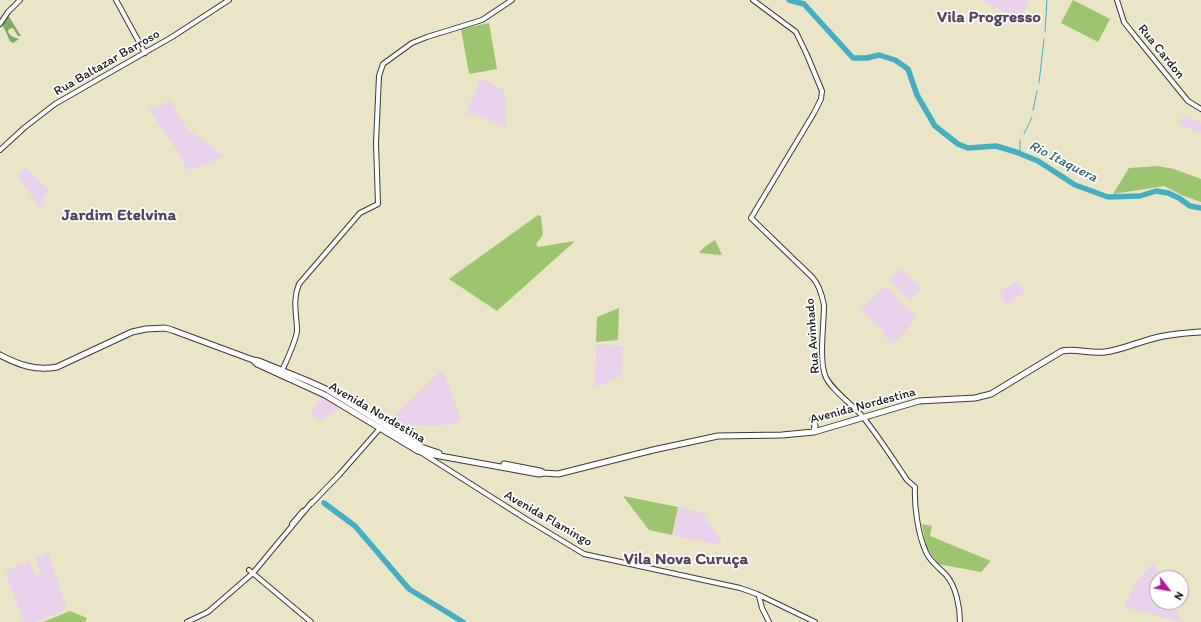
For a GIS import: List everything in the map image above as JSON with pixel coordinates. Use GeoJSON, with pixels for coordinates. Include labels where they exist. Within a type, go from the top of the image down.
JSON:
{"type":"FeatureCollection","features":[{"type":"Feature","properties":{"kind":"main road","name":"Avenida Nordestina"},"geometry":{"type":"LineString","coordinates":[[0,355],[24,366],[46,369],[57,367],[132,332],[163,328],[190,336],[253,360],[257,364],[281,372],[421,447],[438,454]]}},
{"type":"Feature","properties":{"kind":"main road","name":"Avenida Nordestina"},"geometry":{"type":"LineString","coordinates":[[382,426],[418,451],[533,473],[558,474],[653,450],[718,436],[782,435],[814,432],[919,401],[975,398],[991,394],[1062,351],[1070,350],[1088,353],[1103,353],[1157,337],[1181,333],[1201,332]]}},
{"type":"Feature","properties":{"kind":"main road"},"geometry":{"type":"LineString","coordinates":[[813,419],[815,426],[814,432]]}},
{"type":"Feature","properties":{"kind":"street"},"geometry":{"type":"LineString","coordinates":[[0,24],[8,12],[20,0]]}},
{"type":"Feature","properties":{"kind":"street"},"geometry":{"type":"LineString","coordinates":[[116,0],[145,53]]}},
{"type":"Feature","properties":{"kind":"street","name":"Rua Baltazar Barroso"},"geometry":{"type":"LineString","coordinates":[[0,150],[15,135],[55,104],[172,37],[229,0]]}},
{"type":"Feature","properties":{"kind":"street"},"geometry":{"type":"LineString","coordinates":[[281,372],[296,334],[294,307],[299,284],[363,210],[378,204],[376,143],[379,76],[383,64],[412,42],[482,20],[512,0]]}},
{"type":"Feature","properties":{"kind":"street","name":"Rua Avinhado"},"geometry":{"type":"LineString","coordinates":[[753,0],[796,32],[820,85],[822,96],[814,113],[751,218],[812,277],[818,286],[824,305],[822,346],[824,374],[832,386],[863,418],[907,480],[915,487],[916,512],[925,551],[932,562],[950,580],[958,605],[960,622]]}},
{"type":"Feature","properties":{"kind":"street","name":"Rua Cardon"},"geometry":{"type":"LineString","coordinates":[[1117,0],[1124,22],[1188,101],[1201,109]]}},
{"type":"Feature","properties":{"kind":"street"},"geometry":{"type":"LineString","coordinates":[[187,622],[208,612],[251,572],[290,530],[292,523],[297,517],[339,475],[382,426]]}},
{"type":"Feature","properties":{"kind":"street","name":"Avenida Flamingo"},"geometry":{"type":"LineString","coordinates":[[418,451],[584,554],[740,588],[815,622]]}},
{"type":"Feature","properties":{"kind":"street"},"geometry":{"type":"LineString","coordinates":[[438,454],[437,460],[439,464]]}},
{"type":"Feature","properties":{"kind":"street"},"geometry":{"type":"LineString","coordinates":[[251,572],[311,622]]}},
{"type":"Feature","properties":{"kind":"street"},"geometry":{"type":"LineString","coordinates":[[759,596],[768,622]]}},
{"type":"Feature","properties":{"kind":"shaded area"},"geometry":{"type":"Polygon","coordinates":[[[981,0],[1030,0],[1018,19],[981,0]]]}},
{"type":"Feature","properties":{"kind":"shaded area"},"geometry":{"type":"Polygon","coordinates":[[[481,78],[503,90],[505,97],[505,128],[475,114],[466,113],[481,78]]]}},
{"type":"Feature","properties":{"kind":"shaded area"},"geometry":{"type":"Polygon","coordinates":[[[171,101],[187,129],[225,156],[191,170],[188,169],[149,109],[171,101]]]}},
{"type":"Feature","properties":{"kind":"shaded area"},"geometry":{"type":"Polygon","coordinates":[[[1184,116],[1201,123],[1201,133],[1178,124],[1184,116]]]}},
{"type":"Feature","properties":{"kind":"shaded area"},"geometry":{"type":"Polygon","coordinates":[[[25,167],[49,190],[42,198],[45,204],[40,208],[17,175],[25,167]]]}},
{"type":"Feature","properties":{"kind":"shaded area"},"geometry":{"type":"Polygon","coordinates":[[[901,268],[922,288],[910,301],[889,281],[901,268]]]}},
{"type":"Feature","properties":{"kind":"shaded area"},"geometry":{"type":"Polygon","coordinates":[[[1017,281],[1026,291],[1007,305],[999,292],[1017,281]]]}},
{"type":"Feature","properties":{"kind":"shaded area"},"geometry":{"type":"Polygon","coordinates":[[[885,286],[917,317],[893,344],[883,334],[884,332],[882,329],[861,310],[885,286]]]}},
{"type":"Feature","properties":{"kind":"shaded area"},"geometry":{"type":"Polygon","coordinates":[[[597,344],[623,346],[621,376],[597,387],[594,385],[597,344]]]}},
{"type":"Feature","properties":{"kind":"shaded area"},"geometry":{"type":"Polygon","coordinates":[[[440,372],[444,373],[461,419],[459,422],[430,426],[392,425],[388,422],[440,372]]]}},
{"type":"Feature","properties":{"kind":"shaded area"},"geometry":{"type":"Polygon","coordinates":[[[322,395],[342,407],[321,420],[310,414],[322,395]]]}},
{"type":"Feature","properties":{"kind":"shaded area"},"geometry":{"type":"Polygon","coordinates":[[[678,507],[703,513],[721,542],[720,545],[672,535],[678,507]]]}},
{"type":"Feature","properties":{"kind":"shaded area"},"geometry":{"type":"Polygon","coordinates":[[[48,552],[67,609],[35,622],[24,622],[5,572],[29,561],[36,576],[41,573],[35,558],[48,552]]]}},
{"type":"Feature","properties":{"kind":"shaded area"},"geometry":{"type":"Polygon","coordinates":[[[1153,563],[1156,570],[1149,570],[1149,610],[1176,610],[1182,622],[1124,607],[1137,581],[1153,563]]]}},
{"type":"Feature","properties":{"kind":"green space"},"geometry":{"type":"Polygon","coordinates":[[[1073,0],[1110,19],[1098,42],[1061,23],[1073,0]]]}},
{"type":"Feature","properties":{"kind":"green space"},"geometry":{"type":"Polygon","coordinates":[[[8,15],[21,36],[18,36],[13,28],[9,29],[8,32],[11,36],[19,39],[13,43],[10,41],[2,24],[8,15]]]}},
{"type":"Feature","properties":{"kind":"green space"},"geometry":{"type":"Polygon","coordinates":[[[489,23],[497,69],[469,74],[461,29],[489,23]]]}},
{"type":"Feature","properties":{"kind":"green space"},"geometry":{"type":"Polygon","coordinates":[[[1158,166],[1174,169],[1201,179],[1201,202],[1184,196],[1164,186],[1113,194],[1129,168],[1158,166]]]}},
{"type":"Feature","properties":{"kind":"green space"},"geometry":{"type":"Polygon","coordinates":[[[538,215],[541,216],[543,235],[536,244],[538,247],[575,241],[497,311],[449,279],[538,215]]]}},
{"type":"Feature","properties":{"kind":"green space"},"geometry":{"type":"Polygon","coordinates":[[[715,240],[722,255],[700,253],[703,248],[715,240]]]}},
{"type":"Feature","properties":{"kind":"green space"},"geometry":{"type":"Polygon","coordinates":[[[619,308],[618,340],[596,342],[597,317],[619,308]]]}},
{"type":"Feature","properties":{"kind":"green space"},"geometry":{"type":"Polygon","coordinates":[[[623,496],[678,507],[672,535],[649,530],[623,496]]]}},
{"type":"Feature","properties":{"kind":"green space"},"geometry":{"type":"Polygon","coordinates":[[[922,524],[932,526],[930,536],[991,561],[981,572],[938,564],[926,546],[922,524]]]}},
{"type":"Feature","properties":{"kind":"green space"},"geometry":{"type":"Polygon","coordinates":[[[70,611],[87,618],[85,622],[43,622],[70,611]]]}},
{"type":"Feature","properties":{"kind":"waterway","name":"Rio Itaquera"},"geometry":{"type":"LineString","coordinates":[[789,0],[804,4],[853,58],[867,58],[879,55],[895,60],[908,69],[917,95],[935,126],[958,144],[968,148],[996,146],[1016,152],[1038,161],[1075,185],[1108,197],[1140,196],[1156,191],[1168,193],[1179,198],[1190,206],[1201,208]]}},
{"type":"Feature","properties":{"kind":"waterway"},"geometry":{"type":"LineString","coordinates":[[1045,32],[1047,0]]}},
{"type":"Feature","properties":{"kind":"waterway"},"geometry":{"type":"LineString","coordinates":[[1039,83],[1044,39]]}},
{"type":"Feature","properties":{"kind":"waterway"},"geometry":{"type":"LineString","coordinates":[[1033,110],[1037,91]]}},
{"type":"Feature","properties":{"kind":"waterway"},"geometry":{"type":"LineString","coordinates":[[1024,134],[1032,117]]}},
{"type":"Feature","properties":{"kind":"waterway"},"geometry":{"type":"LineString","coordinates":[[1020,140],[1020,153]]}},
{"type":"Feature","properties":{"kind":"waterway"},"geometry":{"type":"LineString","coordinates":[[324,503],[355,526],[409,589],[463,622]]}},
{"type":"Feature","properties":{"kind":"district","name":"Vila Progresso"},"geometry":{"type":"Point","coordinates":[989,18]}},
{"type":"Feature","properties":{"kind":"district","name":"Jardim Etelvina"},"geometry":{"type":"Point","coordinates":[119,216]}},
{"type":"Feature","properties":{"kind":"district","name":"Vila Nova Curuça"},"geometry":{"type":"Point","coordinates":[686,560]}}]}
